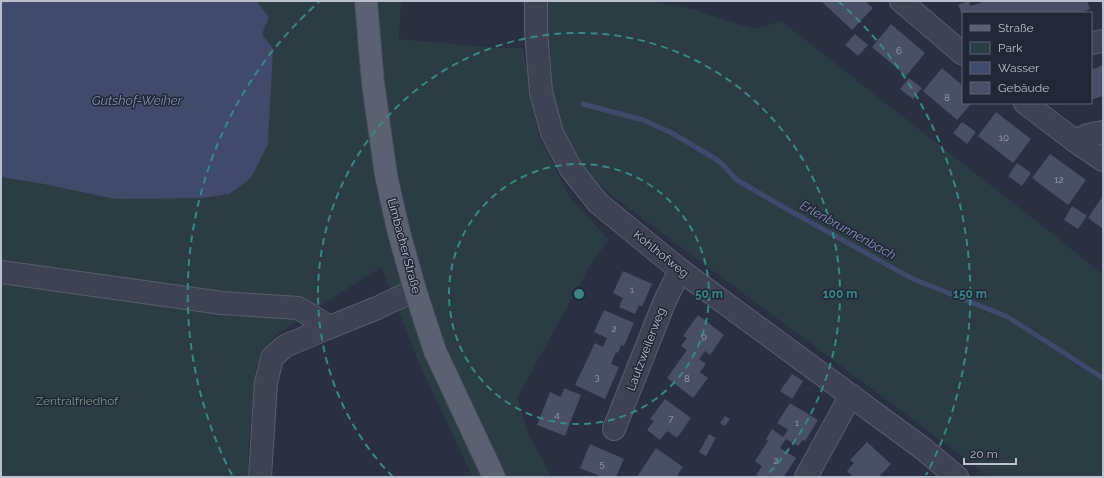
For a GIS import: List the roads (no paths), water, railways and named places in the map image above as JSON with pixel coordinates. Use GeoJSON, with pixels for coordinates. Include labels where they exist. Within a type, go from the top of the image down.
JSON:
{"type":"FeatureCollection","features":[{"type":"Feature","properties":{"kind":"main road","name":"Limbacher Straße"},"geometry":{"type":"LineString","coordinates":[[366,1],[372,83],[386,175],[398,229],[415,290],[436,351],[494,477]]}},
{"type":"Feature","properties":{"kind":"street","name":"Kohlhofweg"},"geometry":{"type":"LineString","coordinates":[[536,1],[536,32],[541,92],[552,133],[567,163],[598,203],[680,270],[922,448],[957,477]]}},
{"type":"Feature","properties":{"kind":"street"},"geometry":{"type":"LineString","coordinates":[[902,1],[962,53]]}},
{"type":"Feature","properties":{"kind":"street"},"geometry":{"type":"LineString","coordinates":[[1092,43],[1103,40]]}},
{"type":"Feature","properties":{"kind":"street"},"geometry":{"type":"LineString","coordinates":[[1026,104],[1103,160]]}},
{"type":"Feature","properties":{"kind":"street"},"geometry":{"type":"LineString","coordinates":[[1075,141],[1088,135],[1103,132]]}},
{"type":"Feature","properties":{"kind":"street","name":"Lautzweilerweg"},"geometry":{"type":"LineString","coordinates":[[614,429],[664,303],[680,270]]}},
{"type":"Feature","properties":{"kind":"street"},"geometry":{"type":"LineString","coordinates":[[1,272],[222,303],[298,308],[330,327]]}},
{"type":"Feature","properties":{"kind":"street"},"geometry":{"type":"LineString","coordinates":[[260,477],[266,383],[272,358],[285,346],[377,308],[415,290]]}},
{"type":"Feature","properties":{"kind":"street"},"geometry":{"type":"LineString","coordinates":[[806,477],[851,396]]}},
{"type":"Feature","properties":{"kind":"water","name":"Gutshof-Weiher"},"geometry":{"type":"Polygon","coordinates":[[[1,1],[256,1],[269,17],[262,34],[273,49],[268,144],[251,178],[229,194],[202,198],[115,199],[39,183],[1,177],[1,1]]]}},
{"type":"Feature","properties":{"kind":"waterway","name":"Erlenbrunnenbach"},"geometry":{"type":"LineString","coordinates":[[583,104],[643,120],[672,133],[719,161],[737,180],[785,208],[911,278],[1008,317],[1103,378]]}},
{"type":"Feature","properties":{"kind":"park label","name":"Zentralfriedhof"},"geometry":{"type":"Point","coordinates":[77,401]}}]}
